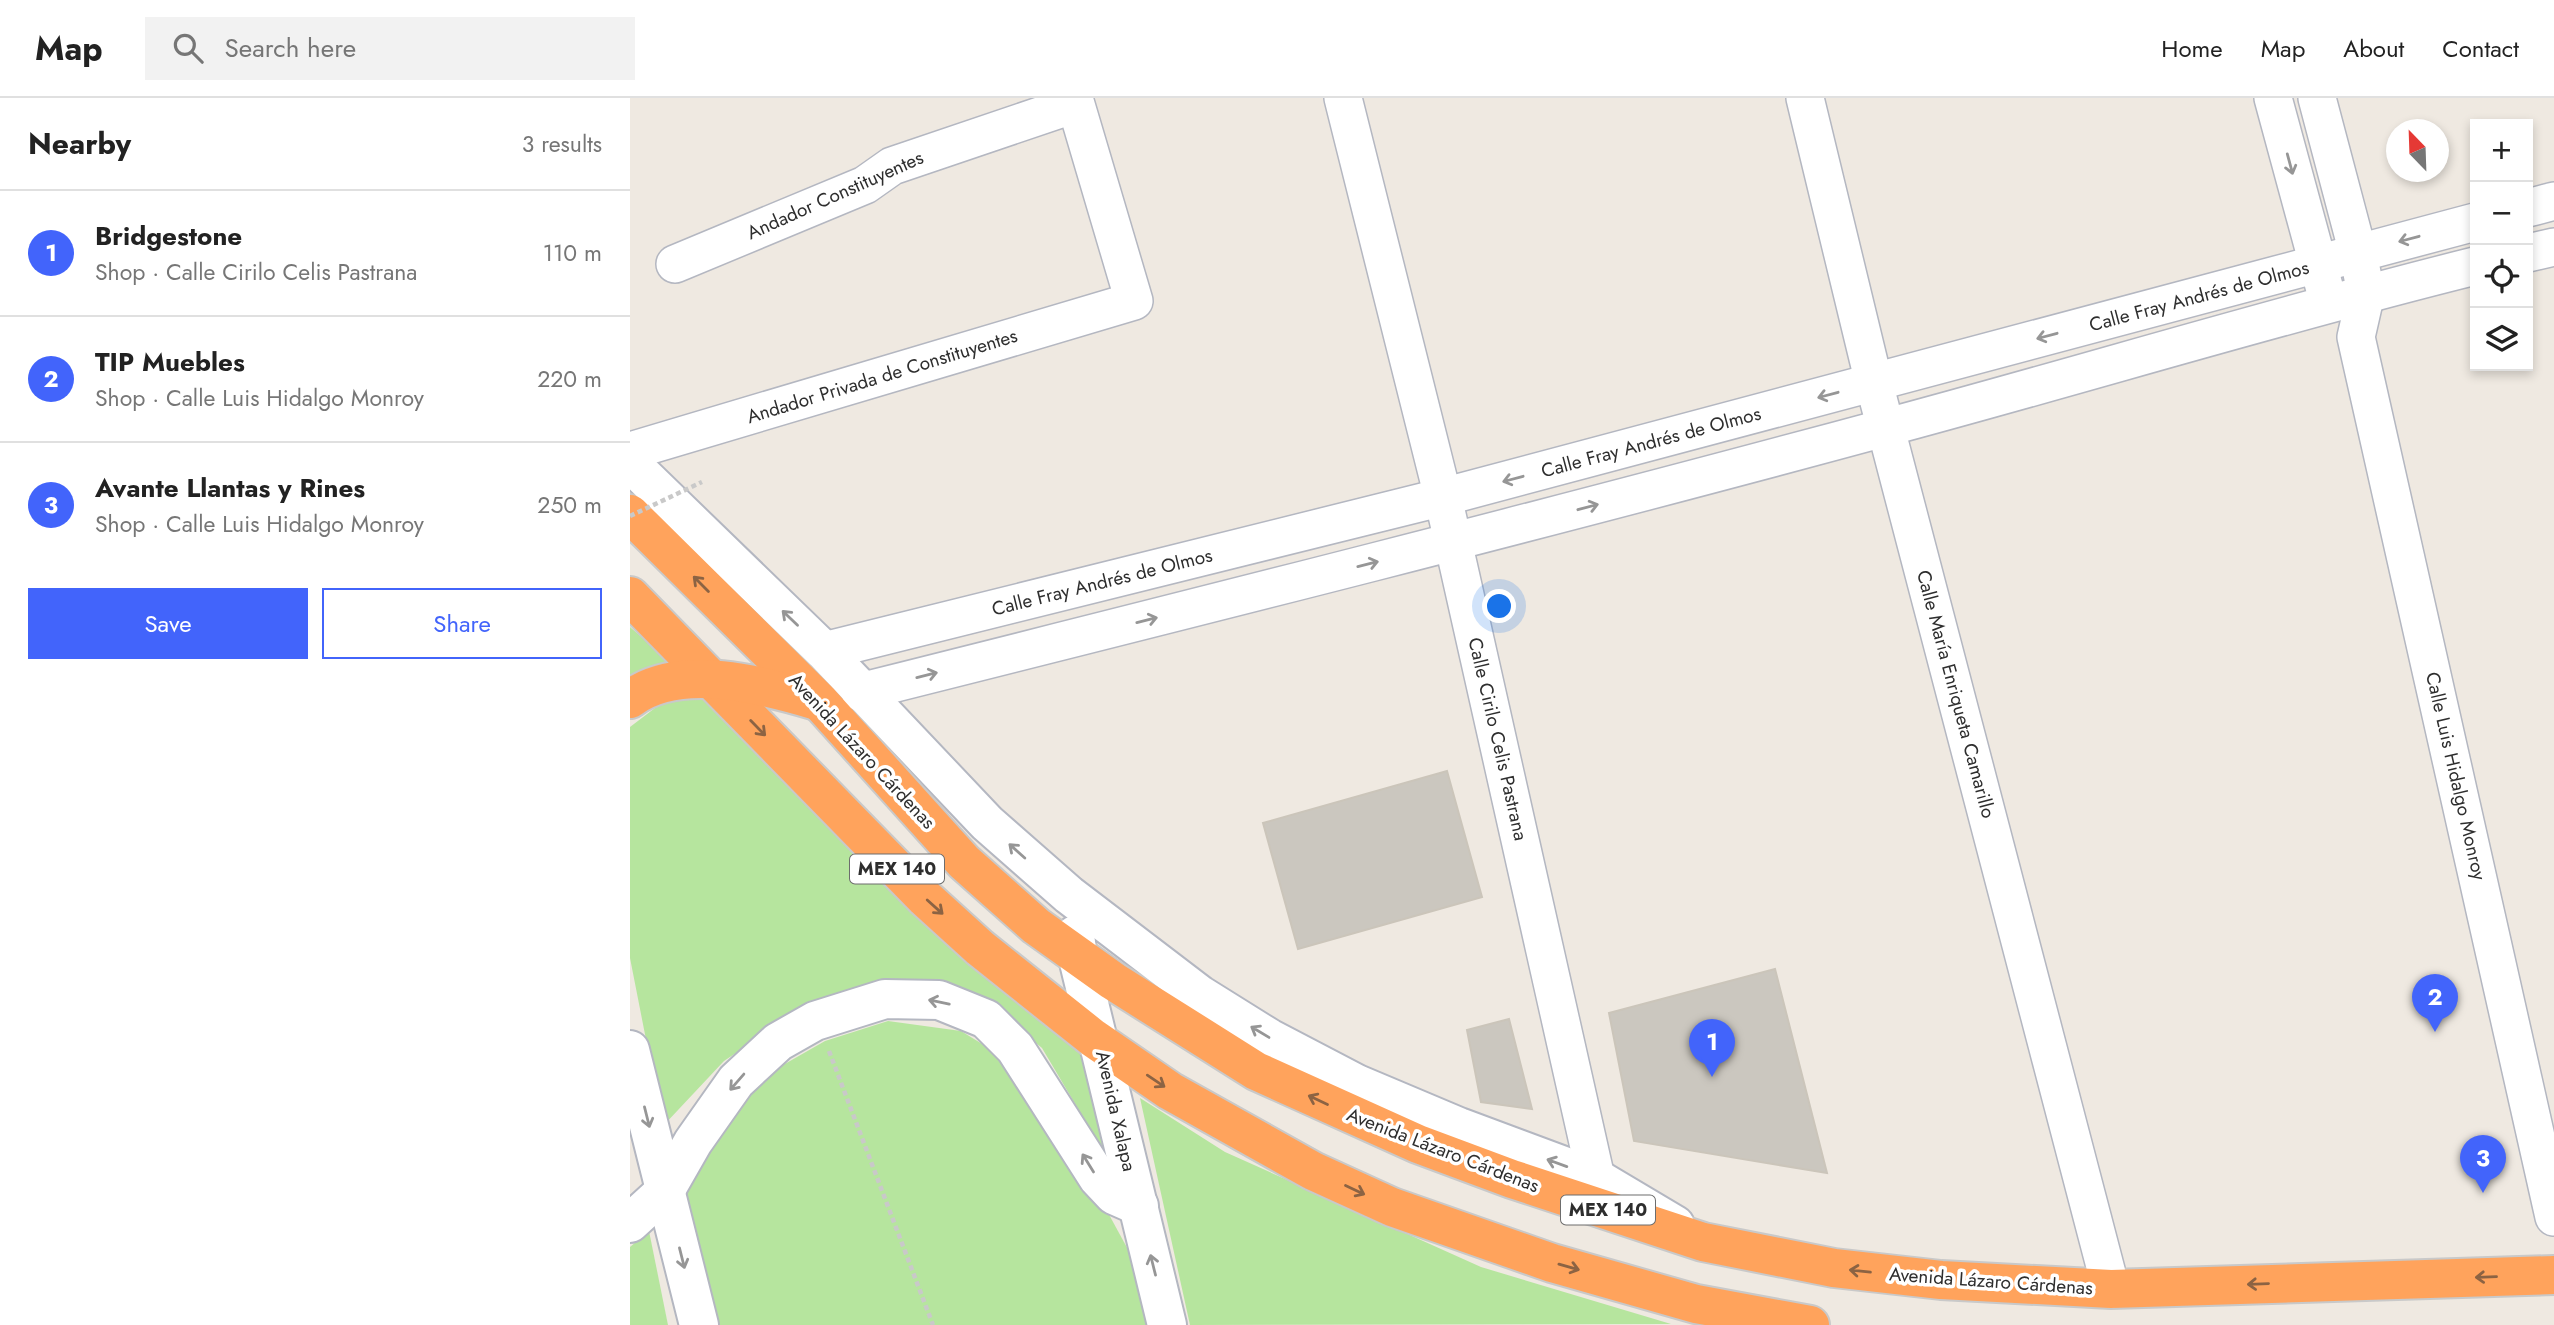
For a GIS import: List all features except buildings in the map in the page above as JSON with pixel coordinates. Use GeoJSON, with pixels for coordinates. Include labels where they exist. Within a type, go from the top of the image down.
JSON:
{"type":"FeatureCollection","features":[{"type":"Feature","properties":{"kind":"highway","name":"Avenida Lázaro Cárdenas"},"geometry":{"type":"LineString","coordinates":[[630,515],[819,701],[964,862],[1005,900],[1079,958],[1256,1071],[1418,1144],[1703,1242],[1834,1268],[1941,1280],[2111,1289],[2554,1275]]}},
{"type":"Feature","properties":{"kind":"highway","name":"MEX 140"},"geometry":{"type":"LineString","coordinates":[[630,596],[925,898],[1026,986],[1170,1091],[1313,1171],[1392,1207],[1552,1263],[1696,1304],[1810,1325]]}},
{"type":"Feature","properties":{"kind":"highway"},"geometry":{"type":"LineString","coordinates":[[630,699],[670,681],[710,679],[783,691],[819,701]]}},
{"type":"Feature","properties":{"kind":"main road"},"geometry":{"type":"LineString","coordinates":[[630,463],[824,651],[987,823],[1069,895],[1200,995],[1269,1038],[1357,1084],[1459,1127],[1597,1178],[1703,1242]]}},
{"type":"Feature","properties":{"kind":"main road","name":"Avenida Xalapa"},"geometry":{"type":"LineString","coordinates":[[1069,895],[1079,958],[1167,1325]]}},
{"type":"Feature","properties":{"kind":"main road"},"geometry":{"type":"LineString","coordinates":[[630,1223],[665,1191],[692,1142],[736,1081],[778,1042],[815,1021],[885,999],[939,1000],[986,1019],[1015,1048],[1098,1178],[1114,1195],[1139,1206]]}},
{"type":"Feature","properties":{"kind":"main road"},"geometry":{"type":"LineString","coordinates":[[630,1050],[699,1325]]}},
{"type":"Feature","properties":{"kind":"street","name":"Calle Cirilo Celis Pastrana"},"geometry":{"type":"LineString","coordinates":[[1343,98],[1444,497],[1597,1178]]}},
{"type":"Feature","properties":{"kind":"street","name":"Calle María Enriqueta Camarillo"},"geometry":{"type":"LineString","coordinates":[[1805,98],[1874,383],[2111,1289]]}},
{"type":"Feature","properties":{"kind":"street","name":"Calle Luis Hidalgo Monroy"},"geometry":{"type":"LineString","coordinates":[[2273,98],[2330,305],[2356,337],[2542,1098],[2554,1217]]}},
{"type":"Feature","properties":{"kind":"street","name":"Calle Luis Hidalgo Monroy"},"geometry":{"type":"LineString","coordinates":[[2317,98],[2366,293],[2356,337]]}},
{"type":"Feature","properties":{"kind":"street","name":"Andador Constituyentes"},"geometry":{"type":"LineString","coordinates":[[676,264],[865,185],[892,166],[1075,101]]}},
{"type":"Feature","properties":{"kind":"street","name":"Andador Privada de Constituyentes"},"geometry":{"type":"LineString","coordinates":[[630,451],[1134,301],[1075,101]]}},
{"type":"Feature","properties":{"kind":"street"},"geometry":{"type":"LineString","coordinates":[[2533,207],[2554,201]]}},
{"type":"Feature","properties":{"kind":"street","name":"Calle Fray Andrés de Olmos"},"geometry":{"type":"LineString","coordinates":[[824,651],[1444,497],[2470,223]]}},
{"type":"Feature","properties":{"kind":"street"},"geometry":{"type":"LineString","coordinates":[[2533,252],[2554,247]]}},
{"type":"Feature","properties":{"kind":"street"},"geometry":{"type":"LineString","coordinates":[[860,692],[1453,542],[1886,428],[2366,293],[2470,267]]}},
{"type":"Feature","properties":{"kind":"path"},"geometry":{"type":"LineString","coordinates":[[630,515],[702,482]]}},
{"type":"Feature","properties":{"kind":"path"},"geometry":{"type":"LineString","coordinates":[[815,1021],[933,1325]]}},
{"type":"Feature","properties":{"kind":"green space"},"geometry":{"type":"Polygon","coordinates":[[[630,627],[668,660],[630,682],[630,627]]]}},
{"type":"Feature","properties":{"kind":"green space"},"geometry":{"type":"Polygon","coordinates":[[[716,691],[1075,1023],[1116,1173],[1042,1048],[978,995],[902,982],[811,1003],[724,1061],[663,1126],[630,958],[630,727],[676,692],[716,691]]]}},
{"type":"Feature","properties":{"kind":"green space"},"geometry":{"type":"Polygon","coordinates":[[[888,1021],[961,1031],[1023,1069],[1064,1132],[1149,1288],[1157,1325],[707,1325],[673,1191],[762,1077],[825,1041],[888,1021]]]}},
{"type":"Feature","properties":{"kind":"green space"},"geometry":{"type":"Polygon","coordinates":[[[1140,1098],[1225,1152],[1481,1267],[1671,1324],[1190,1325],[1140,1098]]]}},
{"type":"Feature","properties":{"kind":"green space"},"geometry":{"type":"Polygon","coordinates":[[[649,1231],[668,1325],[630,1325],[630,1247],[649,1231]]]}},
{"type":"Feature","properties":{"kind":"place","name":"TIP Muebles"},"geometry":{"type":"Point","coordinates":[2435,1032]}},
{"type":"Feature","properties":{"kind":"place","name":"Bridgestone"},"geometry":{"type":"Point","coordinates":[1712,1077]}},
{"type":"Feature","properties":{"kind":"place","name":"Avante Llantas y Rines"},"geometry":{"type":"Point","coordinates":[2483,1193]}}]}
